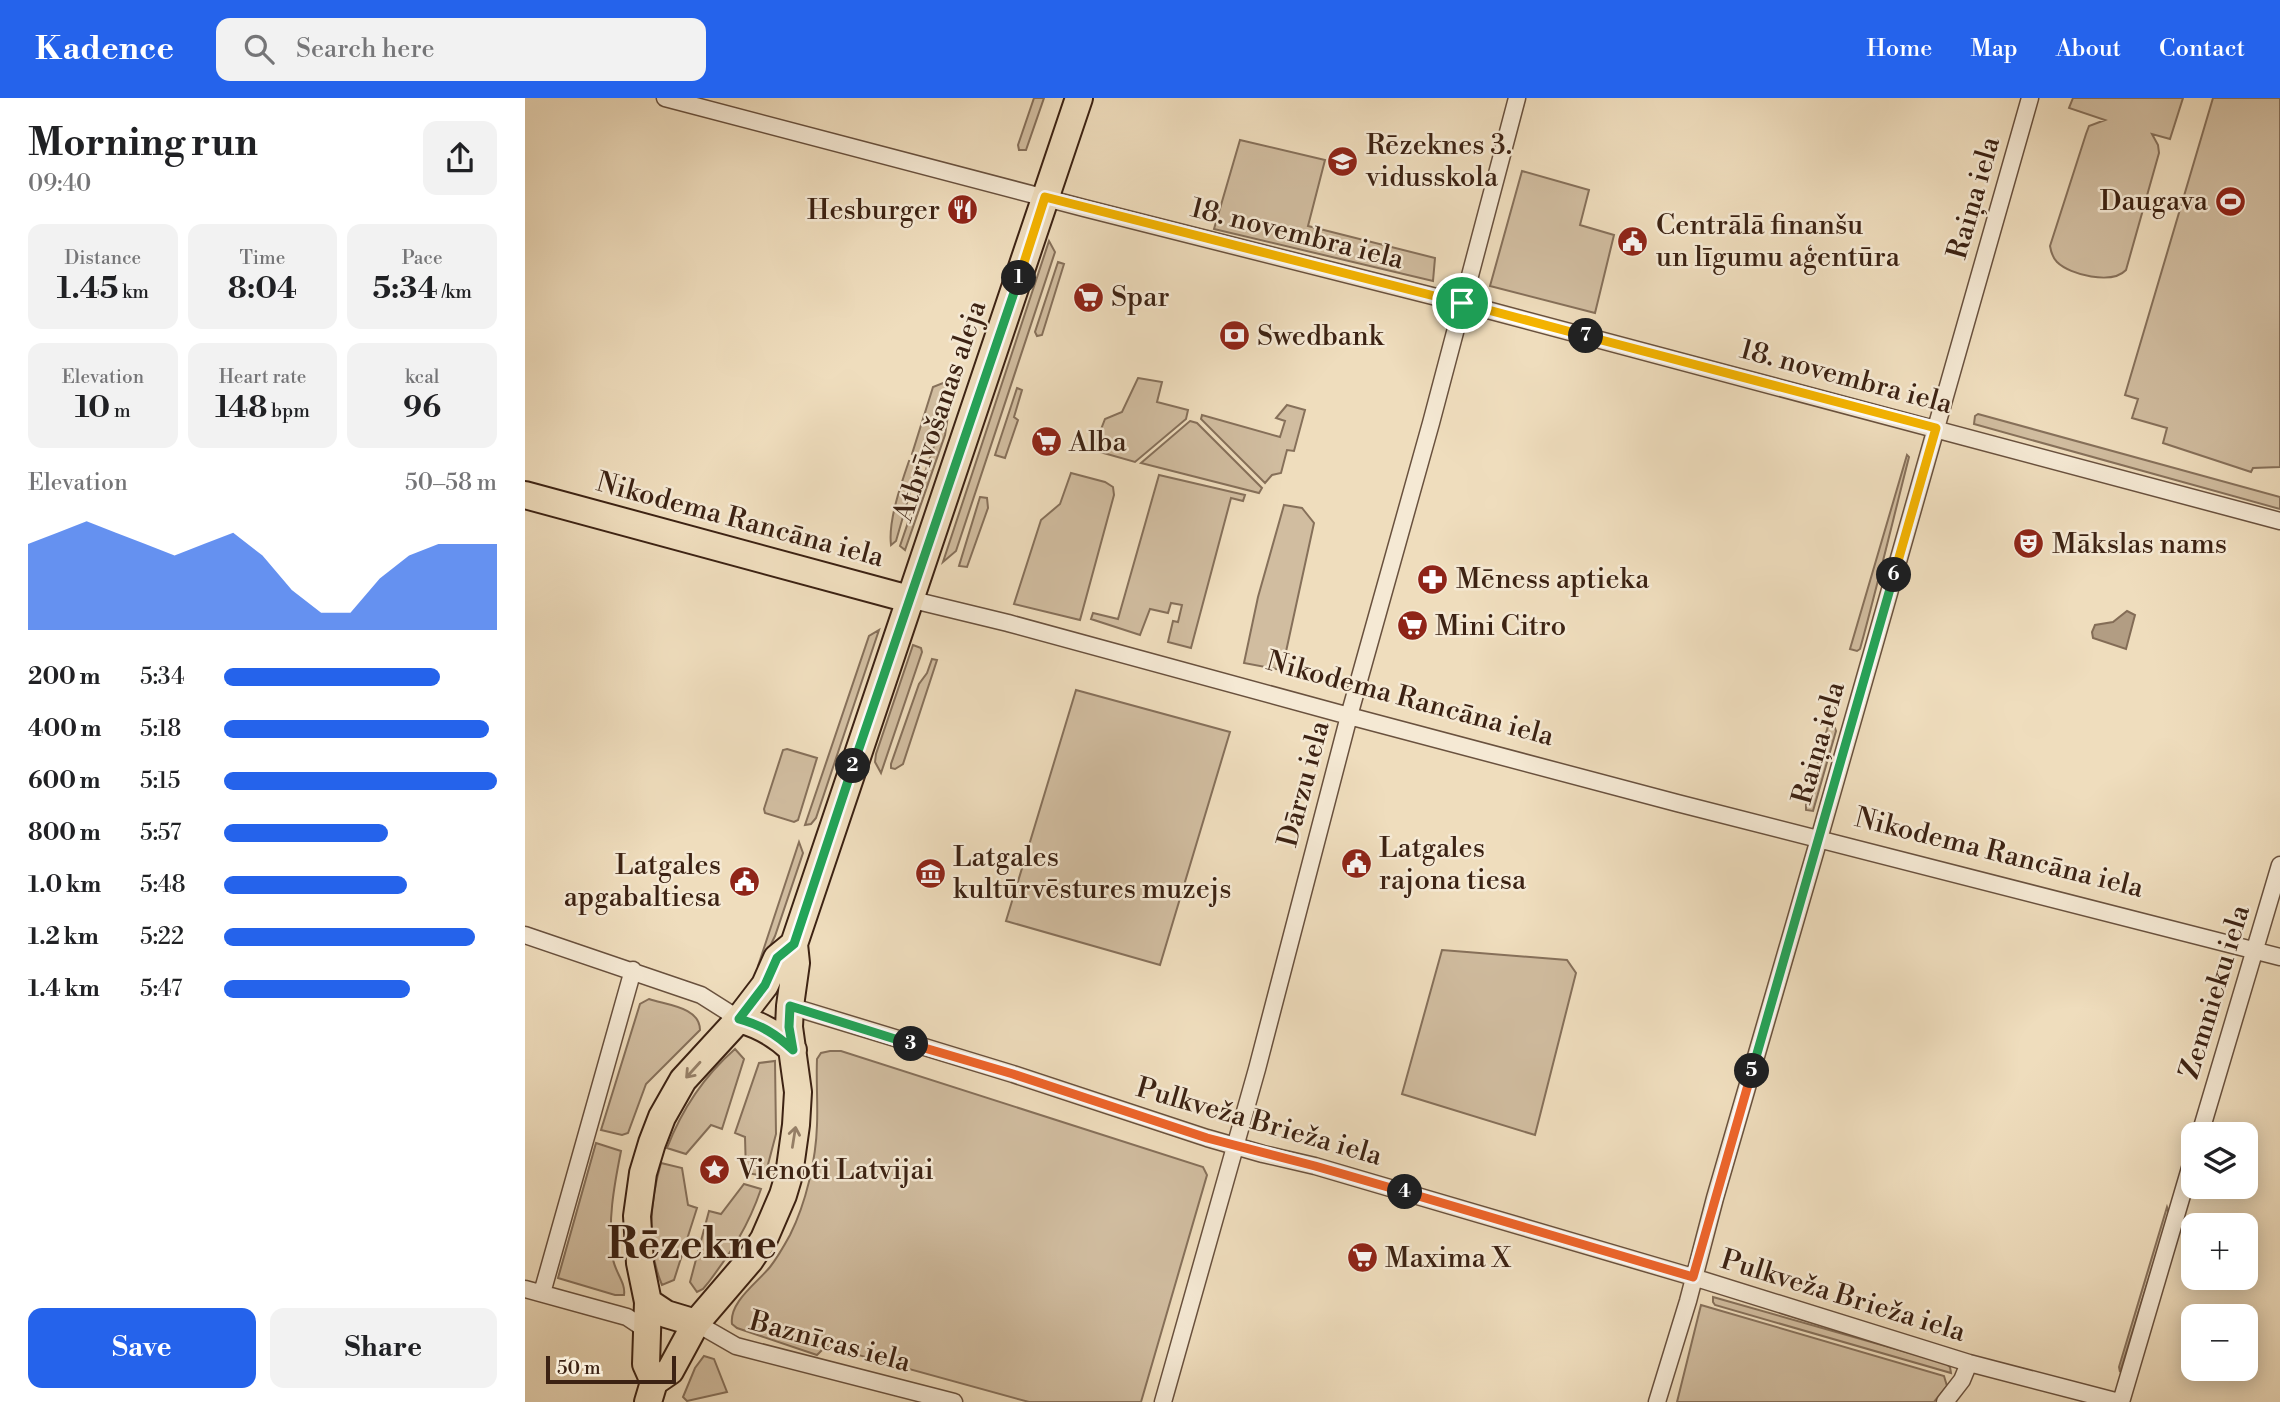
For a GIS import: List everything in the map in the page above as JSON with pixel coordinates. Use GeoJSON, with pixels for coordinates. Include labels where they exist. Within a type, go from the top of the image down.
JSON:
{"type":"FeatureCollection","features":[{"type":"Feature","properties":{"kind":"main road","name":"Atbrīvošanas aleja"},"geometry":{"type":"LineString","coordinates":[[651,1392],[670,1371],[697,1323],[764,1240],[783,1195],[789,1175],[798,1092],[789,1027],[796,963],[794,944],[1079,98]]}},
{"type":"Feature","properties":{"kind":"main road","name":"Nikodema Rancāna iela"},"geometry":{"type":"LineString","coordinates":[[525,495],[909,598]]}},
{"type":"Feature","properties":{"kind":"main road","name":"Atbrīvošanas aleja"},"geometry":{"type":"LineString","coordinates":[[651,1392],[646,1364],[648,1302],[640,1263],[637,1216],[643,1173],[652,1143],[683,1080],[739,1019],[765,985],[777,958],[794,944]]}},
{"type":"Feature","properties":{"kind":"main road"},"geometry":{"type":"LineString","coordinates":[[739,1019],[778,1036],[793,1050]]}},
{"type":"Feature","properties":{"kind":"main road"},"geometry":{"type":"LineString","coordinates":[[648,1302],[666,1314],[697,1323]]}},
{"type":"Feature","properties":{"kind":"street","name":"18. novembra iela"},"geometry":{"type":"LineString","coordinates":[[665,98],[1462,303],[2280,521]]}},
{"type":"Feature","properties":{"kind":"street","name":"Dārzu iela"},"geometry":{"type":"LineString","coordinates":[[1163,1402],[1235,1146],[1517,98]]}},
{"type":"Feature","properties":{"kind":"street","name":"Raiņa iela"},"geometry":{"type":"LineString","coordinates":[[1657,1402],[2030,98]]}},
{"type":"Feature","properties":{"kind":"street","name":"Nikodema Rancāna iela"},"geometry":{"type":"LineString","coordinates":[[909,598],[1349,716],[2280,957]]}},
{"type":"Feature","properties":{"kind":"street","name":"Zemnieku iela"},"geometry":{"type":"LineString","coordinates":[[2204,1122],[2280,865]]}},
{"type":"Feature","properties":{"kind":"street"},"geometry":{"type":"LineString","coordinates":[[525,935],[701,995],[739,1019]]}},
{"type":"Feature","properties":{"kind":"street"},"geometry":{"type":"LineString","coordinates":[[542,1293],[633,970]]}},
{"type":"Feature","properties":{"kind":"street","name":"Pulkveža Brieža iela"},"geometry":{"type":"LineString","coordinates":[[790,1006],[1235,1146],[1315,1166],[1693,1277],[1969,1363],[2120,1402]]}},
{"type":"Feature","properties":{"kind":"street"},"geometry":{"type":"LineString","coordinates":[[2120,1402],[2181,1198]]}},
{"type":"Feature","properties":{"kind":"street"},"geometry":{"type":"LineString","coordinates":[[525,1289],[627,1317],[648,1331]]}},
{"type":"Feature","properties":{"kind":"street","name":"Baznīcas iela"},"geometry":{"type":"LineString","coordinates":[[697,1323],[736,1346],[954,1402]]}},
{"type":"Feature","properties":{"kind":"street"},"geometry":{"type":"LineString","coordinates":[[1945,1402],[1962,1380],[1969,1363]]}},
{"type":"Feature","properties":{"kind":"shaded area"},"geometry":{"type":"Polygon","coordinates":[[[1034,98],[1044,98],[1026,150],[1019,150],[1018,145],[1034,98]]]}},
{"type":"Feature","properties":{"kind":"shaded area"},"geometry":{"type":"Polygon","coordinates":[[[2073,98],[2183,98],[2170,139],[2152,134],[2159,153],[2126,270],[2111,277],[2081,274],[2063,267],[2053,256],[2050,246],[2089,126],[2105,120],[2069,108],[2073,98]]]}},
{"type":"Feature","properties":{"kind":"shaded area","name":"Daugava"},"geometry":{"type":"Polygon","coordinates":[[[2213,98],[2280,98],[2280,467],[2253,468],[2251,472],[2163,443],[2167,428],[2132,418],[2138,399],[2125,395],[2213,98]]]}},
{"type":"Feature","properties":{"kind":"shaded area"},"geometry":{"type":"Polygon","coordinates":[[[1240,140],[1325,160],[1308,226],[1435,258],[1433,281],[1214,229],[1240,140]]]}},
{"type":"Feature","properties":{"kind":"shaded area"},"geometry":{"type":"Polygon","coordinates":[[[1522,171],[1589,190],[1580,225],[1614,235],[1595,313],[1490,286],[1522,171]]]}},
{"type":"Feature","properties":{"kind":"shaded area"},"geometry":{"type":"Polygon","coordinates":[[[1049,241],[1055,252],[956,551],[943,562],[1049,241]]]}},
{"type":"Feature","properties":{"kind":"shaded area"},"geometry":{"type":"Polygon","coordinates":[[[1058,262],[1064,264],[1042,335],[1037,336],[1035,332],[1058,262]]]}},
{"type":"Feature","properties":{"kind":"shaded area"},"geometry":{"type":"Polygon","coordinates":[[[1138,378],[1162,382],[1157,402],[1188,410],[1186,419],[1135,462],[1093,450],[1105,419],[1122,412],[1138,378]]]}},
{"type":"Feature","properties":{"kind":"shaded area"},"geometry":{"type":"Polygon","coordinates":[[[947,384],[922,458],[912,454],[933,387],[947,384]]]}},
{"type":"Feature","properties":{"kind":"shaded area"},"geometry":{"type":"Polygon","coordinates":[[[1017,388],[1022,390],[1014,417],[1018,420],[1005,458],[995,455],[1017,388]]]}},
{"type":"Feature","properties":{"kind":"shaded area"},"geometry":{"type":"Polygon","coordinates":[[[951,396],[945,435],[905,550],[900,546],[951,396]]]}},
{"type":"Feature","properties":{"kind":"shaded area"},"geometry":{"type":"Polygon","coordinates":[[[1287,405],[1305,410],[1294,451],[1287,450],[1281,473],[1272,475],[1265,483],[1201,419],[1202,415],[1280,437],[1285,421],[1276,418],[1287,405]]]}},
{"type":"Feature","properties":{"kind":"shaded area"},"geometry":{"type":"Polygon","coordinates":[[[1978,414],[2280,497],[2280,509],[1974,424],[1978,414]]]}},
{"type":"Feature","properties":{"kind":"shaded area"},"geometry":{"type":"Polygon","coordinates":[[[1190,421],[1197,423],[1262,488],[1259,493],[1141,463],[1190,421]]]}},
{"type":"Feature","properties":{"kind":"shaded area"},"geometry":{"type":"Polygon","coordinates":[[[1907,455],[1909,457],[1878,579],[1860,649],[1857,651],[1850,649],[1907,455]]]}},
{"type":"Feature","properties":{"kind":"shaded area"},"geometry":{"type":"Polygon","coordinates":[[[909,461],[918,465],[896,541],[891,545],[893,514],[909,461]]]}},
{"type":"Feature","properties":{"kind":"shaded area"},"geometry":{"type":"Polygon","coordinates":[[[1071,473],[1105,482],[1113,487],[1114,495],[1080,620],[1014,604],[1041,520],[1060,504],[1071,473]]]}},
{"type":"Feature","properties":{"kind":"shaded area"},"geometry":{"type":"Polygon","coordinates":[[[1159,475],[1245,495],[1243,501],[1231,498],[1191,648],[1168,642],[1173,621],[1178,622],[1182,605],[1171,603],[1168,613],[1150,609],[1140,635],[1091,619],[1093,613],[1118,619],[1159,475]]]}},
{"type":"Feature","properties":{"kind":"shaded area"},"geometry":{"type":"Polygon","coordinates":[[[980,497],[987,498],[988,508],[967,567],[959,566],[980,497]]]}},
{"type":"Feature","properties":{"kind":"shaded area"},"geometry":{"type":"Polygon","coordinates":[[[1284,505],[1302,508],[1314,523],[1282,670],[1244,663],[1258,597],[1284,505]]]}},
{"type":"Feature","properties":{"kind":"shaded area"},"geometry":{"type":"Polygon","coordinates":[[[2127,611],[2135,615],[2126,649],[2093,638],[2095,625],[2113,622],[2127,611]]]}},
{"type":"Feature","properties":{"kind":"shaded area"},"geometry":{"type":"Polygon","coordinates":[[[879,630],[816,818],[811,824],[805,825],[869,636],[879,630]]]}},
{"type":"Feature","properties":{"kind":"shaded area"},"geometry":{"type":"Polygon","coordinates":[[[913,645],[921,648],[922,652],[881,773],[875,762],[876,754],[913,645]]]}},
{"type":"Feature","properties":{"kind":"shaded area"},"geometry":{"type":"Polygon","coordinates":[[[932,659],[937,660],[903,764],[895,769],[891,768],[919,684],[932,659]]]}},
{"type":"Feature","properties":{"kind":"shaded area"},"geometry":{"type":"Polygon","coordinates":[[[1076,690],[1230,732],[1160,965],[1006,921],[1076,690]]]}},
{"type":"Feature","properties":{"kind":"shaded area"},"geometry":{"type":"Polygon","coordinates":[[[1828,726],[1836,731],[1813,811],[1806,810],[1806,805],[1828,726]]]}},
{"type":"Feature","properties":{"kind":"shaded area"},"geometry":{"type":"Polygon","coordinates":[[[783,750],[817,758],[798,820],[794,822],[765,813],[764,809],[783,750]]]}},
{"type":"Feature","properties":{"kind":"shaded area"},"geometry":{"type":"Polygon","coordinates":[[[799,842],[803,853],[775,936],[760,967],[758,966],[799,842]]]}},
{"type":"Feature","properties":{"kind":"shaded area"},"geometry":{"type":"Polygon","coordinates":[[[1442,950],[1567,960],[1576,973],[1535,1135],[1402,1094],[1442,950]]]}},
{"type":"Feature","properties":{"kind":"shaded area"},"geometry":{"type":"Polygon","coordinates":[[[649,999],[689,1012],[699,1022],[700,1030],[646,1084],[628,1133],[622,1135],[601,1130],[640,1004],[649,999]]]}},
{"type":"Feature","properties":{"kind":"shaded area"},"geometry":{"type":"Polygon","coordinates":[[[735,1049],[744,1059],[722,1129],[711,1125],[686,1154],[667,1148],[679,1120],[695,1094],[735,1049]]]}},
{"type":"Feature","properties":{"kind":"shaded area"},"geometry":{"type":"Polygon","coordinates":[[[841,1051],[1203,1167],[1207,1175],[1141,1402],[1029,1402],[826,1346],[817,1355],[732,1324],[732,1316],[739,1301],[775,1260],[801,1209],[816,1138],[817,1059],[821,1053],[841,1051]]]}},
{"type":"Feature","properties":{"kind":"shaded area"},"geometry":{"type":"Polygon","coordinates":[[[775,1061],[776,1134],[765,1176],[746,1173],[745,1137],[735,1133],[759,1063],[775,1061]]]}},
{"type":"Feature","properties":{"kind":"shaded area"},"geometry":{"type":"Polygon","coordinates":[[[596,1143],[621,1151],[611,1219],[611,1246],[624,1295],[615,1295],[558,1278],[596,1143]]]}},
{"type":"Feature","properties":{"kind":"shaded area"},"geometry":{"type":"Polygon","coordinates":[[[661,1163],[682,1168],[688,1205],[697,1208],[674,1280],[662,1285],[654,1255],[651,1224],[661,1163]]]}},
{"type":"Feature","properties":{"kind":"shaded area"},"geometry":{"type":"Polygon","coordinates":[[[744,1184],[761,1189],[751,1215],[725,1260],[703,1289],[697,1292],[690,1282],[709,1211],[721,1214],[744,1184]]]}},
{"type":"Feature","properties":{"kind":"shaded area"},"geometry":{"type":"Polygon","coordinates":[[[2167,1207],[2169,1213],[2120,1372],[2119,1367],[2167,1207]]]}},
{"type":"Feature","properties":{"kind":"shaded area"},"geometry":{"type":"Polygon","coordinates":[[[1713,1297],[1945,1363],[1950,1367],[1951,1373],[1715,1305],[1713,1297]]]}},
{"type":"Feature","properties":{"kind":"shaded area"},"geometry":{"type":"Polygon","coordinates":[[[1701,1305],[1944,1376],[1947,1386],[1934,1402],[1677,1402],[1701,1305]]]}},
{"type":"Feature","properties":{"kind":"shaded area"},"geometry":{"type":"Polygon","coordinates":[[[704,1356],[714,1359],[727,1392],[687,1401],[683,1397],[695,1368],[704,1356]]]}},
{"type":"Feature","properties":{"kind":"place","name":"Rēzeknes 3. vidusskola"},"geometry":{"type":"Point","coordinates":[1343,161]}},
{"type":"Feature","properties":{"kind":"place","name":"Daugava"},"geometry":{"type":"Point","coordinates":[2231,201]}},
{"type":"Feature","properties":{"kind":"place","name":"Hesburger"},"geometry":{"type":"Point","coordinates":[963,210]}},
{"type":"Feature","properties":{"kind":"place","name":"Centrālā finanšu un līgumu aģentūra"},"geometry":{"type":"Point","coordinates":[1633,241]}},
{"type":"Feature","properties":{"kind":"place","name":"Spar"},"geometry":{"type":"Point","coordinates":[1088,297]}},
{"type":"Feature","properties":{"kind":"place","name":"Swedbank"},"geometry":{"type":"Point","coordinates":[1234,336]}},
{"type":"Feature","properties":{"kind":"place","name":"Alba"},"geometry":{"type":"Point","coordinates":[1046,442]}},
{"type":"Feature","properties":{"kind":"place","name":"Mākslas nams"},"geometry":{"type":"Point","coordinates":[2029,544]}},
{"type":"Feature","properties":{"kind":"place","name":"Mēness aptieka"},"geometry":{"type":"Point","coordinates":[1433,579]}},
{"type":"Feature","properties":{"kind":"place","name":"Mini Citro"},"geometry":{"type":"Point","coordinates":[1412,626]}},
{"type":"Feature","properties":{"kind":"place","name":"Latgales rajona tiesa"},"geometry":{"type":"Point","coordinates":[1356,864]}},
{"type":"Feature","properties":{"kind":"place","name":"Latgales kultūrvēstures muzejs"},"geometry":{"type":"Point","coordinates":[930,873]}},
{"type":"Feature","properties":{"kind":"place","name":"Latgales apgabaltiesa"},"geometry":{"type":"Point","coordinates":[744,881]}},
{"type":"Feature","properties":{"kind":"place","name":"Vienoti Latvijai"},"geometry":{"type":"Point","coordinates":[714,1170]}},
{"type":"Feature","properties":{"kind":"place","name":"Maxima X"},"geometry":{"type":"Point","coordinates":[1362,1258]}},
{"type":"Feature","properties":{"kind":"district","name":"Rēzekne"},"geometry":{"type":"Point","coordinates":[692,1245]}},
{"type":"Feature","properties":{"kind":"route"},"geometry":{"type":"LineString","coordinates":[[1045,197],[1462,303],[1936,428],[1693,1277],[1315,1166],[1207,1138],[1013,1074],[790,1006],[789,1027],[793,1050],[778,1036],[739,1019],[765,985],[777,958],[794,944],[1045,197]]}}]}
